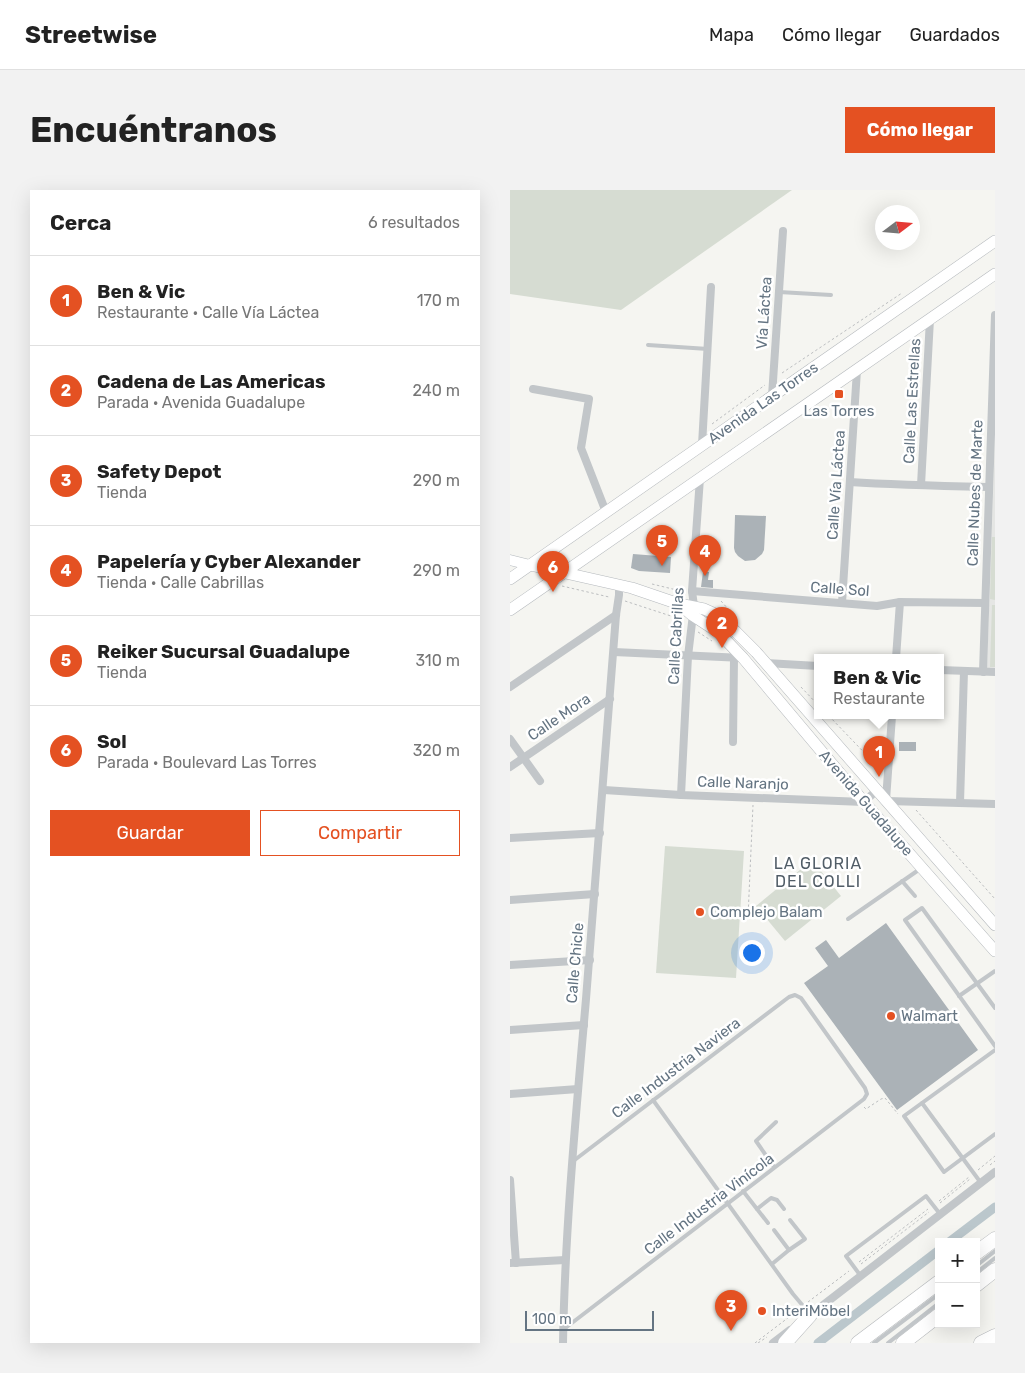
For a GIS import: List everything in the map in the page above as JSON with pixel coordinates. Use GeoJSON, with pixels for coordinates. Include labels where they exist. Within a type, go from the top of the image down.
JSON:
{"type":"FeatureCollection","features":[{"type":"Feature","properties":{"kind":"highway"},"geometry":{"type":"LineString","coordinates":[[980,1251],[995,1239]]}},
{"type":"Feature","properties":{"kind":"highway"},"geometry":{"type":"LineString","coordinates":[[979,1283],[995,1270]]}},
{"type":"Feature","properties":{"kind":"highway"},"geometry":{"type":"LineString","coordinates":[[858,1343],[938,1283]]}},
{"type":"Feature","properties":{"kind":"highway"},"geometry":{"type":"LineString","coordinates":[[785,1343],[806,1310]]}},
{"type":"Feature","properties":{"kind":"highway"},"geometry":{"type":"LineString","coordinates":[[903,1343],[935,1318]]}},
{"type":"Feature","properties":{"kind":"highway"},"geometry":{"type":"LineString","coordinates":[[980,1343],[995,1336]]}},
{"type":"Feature","properties":{"kind":"main road","name":"Avenida Las Torres"},"geometry":{"type":"LineString","coordinates":[[510,578],[995,241]]}},
{"type":"Feature","properties":{"kind":"main road","name":"Avenida Las Torres"},"geometry":{"type":"LineString","coordinates":[[510,610],[995,274]]}},
{"type":"Feature","properties":{"kind":"main road"},"geometry":{"type":"LineString","coordinates":[[510,560],[646,592],[693,611]]}},
{"type":"Feature","properties":{"kind":"main road","name":"Avenida Guadalupe"},"geometry":{"type":"LineString","coordinates":[[693,611],[718,632],[995,951]]}},
{"type":"Feature","properties":{"kind":"main road","name":"Avenida Guadalupe"},"geometry":{"type":"LineString","coordinates":[[693,611],[712,613],[728,625],[746,641],[814,718]]}},
{"type":"Feature","properties":{"kind":"main road","name":"Avenida Guadalupe"},"geometry":{"type":"LineString","coordinates":[[815,719],[995,924]]}},
{"type":"Feature","properties":{"kind":"street","name":"Vía Láctea"},"geometry":{"type":"LineString","coordinates":[[772,396],[783,231]]}},
{"type":"Feature","properties":{"kind":"street"},"geometry":{"type":"LineString","coordinates":[[702,445],[711,287]]}},
{"type":"Feature","properties":{"kind":"street","name":"Calle Nubes de Marte"},"geometry":{"type":"LineString","coordinates":[[983,672],[995,315]]}},
{"type":"Feature","properties":{"kind":"street","name":"Calle Las Estrellas"},"geometry":{"type":"LineString","coordinates":[[921,485],[930,319]]}},
{"type":"Feature","properties":{"kind":"street","name":"Calle Vía Láctea"},"geometry":{"type":"LineString","coordinates":[[842,603],[857,370]]}},
{"type":"Feature","properties":{"kind":"street"},"geometry":{"type":"LineString","coordinates":[[533,389],[590,399],[581,448],[606,512]]}},
{"type":"Feature","properties":{"kind":"street","name":"Calle Cabrillas"},"geometry":{"type":"LineString","coordinates":[[681,795],[700,478]]}},
{"type":"Feature","properties":{"kind":"street"},"geometry":{"type":"LineString","coordinates":[[850,482],[989,487]]}},
{"type":"Feature","properties":{"kind":"street","name":"Calle Chicle"},"geometry":{"type":"LineString","coordinates":[[563,1343],[565,1260],[572,1162],[604,790],[616,615],[619,599],[618,585]]}},
{"type":"Feature","properties":{"kind":"street","name":"Calle Sol"},"geometry":{"type":"LineString","coordinates":[[692,591],[877,606],[900,602],[985,603]]}},
{"type":"Feature","properties":{"kind":"street"},"geometry":{"type":"LineString","coordinates":[[896,654],[900,602]]}},
{"type":"Feature","properties":{"kind":"street"},"geometry":{"type":"LineString","coordinates":[[510,687],[616,615]]}},
{"type":"Feature","properties":{"kind":"street"},"geometry":{"type":"LineString","coordinates":[[614,652],[739,658],[733,742]]}},
{"type":"Feature","properties":{"kind":"street"},"geometry":{"type":"LineString","coordinates":[[766,663],[814,666]]}},
{"type":"Feature","properties":{"kind":"street"},"geometry":{"type":"LineString","coordinates":[[944,670],[995,672]]}},
{"type":"Feature","properties":{"kind":"street"},"geometry":{"type":"LineString","coordinates":[[960,803],[964,671]]}},
{"type":"Feature","properties":{"kind":"street","name":"Calle Mora"},"geometry":{"type":"LineString","coordinates":[[510,767],[610,699]]}},
{"type":"Feature","properties":{"kind":"street"},"geometry":{"type":"LineString","coordinates":[[892,719],[886,801],[995,804]]}},
{"type":"Feature","properties":{"kind":"street"},"geometry":{"type":"LineString","coordinates":[[510,739],[540,781]]}},
{"type":"Feature","properties":{"kind":"street","name":"Calle Naranjo"},"geometry":{"type":"LineString","coordinates":[[604,790],[864,802]]}},
{"type":"Feature","properties":{"kind":"street"},"geometry":{"type":"LineString","coordinates":[[864,802],[877,790]]}},
{"type":"Feature","properties":{"kind":"street"},"geometry":{"type":"LineString","coordinates":[[510,838],[600,833]]}},
{"type":"Feature","properties":{"kind":"street"},"geometry":{"type":"LineString","coordinates":[[510,900],[595,894]]}},
{"type":"Feature","properties":{"kind":"street"},"geometry":{"type":"LineString","coordinates":[[510,965],[590,960]]}},
{"type":"Feature","properties":{"kind":"street"},"geometry":{"type":"LineString","coordinates":[[510,1030],[584,1025]]}},
{"type":"Feature","properties":{"kind":"street"},"geometry":{"type":"LineString","coordinates":[[510,1094],[578,1089]]}},
{"type":"Feature","properties":{"kind":"street"},"geometry":{"type":"LineString","coordinates":[[773,1343],[806,1310],[856,1270],[940,1214],[995,1172]]}},
{"type":"Feature","properties":{"kind":"street"},"geometry":{"type":"LineString","coordinates":[[510,1180],[513,1263],[565,1260]]}},
{"type":"Feature","properties":{"kind":"street"},"geometry":{"type":"LineString","coordinates":[[987,1343],[995,1336]]}},
{"type":"Feature","properties":{"kind":"lane"},"geometry":{"type":"LineString","coordinates":[[779,292],[831,295]]}},
{"type":"Feature","properties":{"kind":"lane"},"geometry":{"type":"LineString","coordinates":[[648,345],[708,349]]}},
{"type":"Feature","properties":{"kind":"lane"},"geometry":{"type":"LineString","coordinates":[[848,919],[922,867]]}},
{"type":"Feature","properties":{"kind":"lane"},"geometry":{"type":"LineString","coordinates":[[902,881],[915,896]]}},
{"type":"Feature","properties":{"kind":"lane"},"geometry":{"type":"LineString","coordinates":[[995,1008],[922,908],[905,920],[995,1048],[904,1116],[944,1172],[995,1134]]}},
{"type":"Feature","properties":{"kind":"lane"},"geometry":{"type":"LineString","coordinates":[[959,996],[995,971]]}},
{"type":"Feature","properties":{"kind":"lane","name":"Calle Industria Vinícola"},"geometry":{"type":"LineString","coordinates":[[563,1329],[864,1099],[867,1094],[865,1088],[801,998],[795,995]]}},
{"type":"Feature","properties":{"kind":"lane","name":"Calle Industria Naviera"},"geometry":{"type":"LineString","coordinates":[[572,1162],[789,997],[795,995]]}},
{"type":"Feature","properties":{"kind":"lane"},"geometry":{"type":"LineString","coordinates":[[653,1100],[806,1310]]}},
{"type":"Feature","properties":{"kind":"lane"},"geometry":{"type":"LineString","coordinates":[[922,1103],[981,1183]]}},
{"type":"Feature","properties":{"kind":"lane"},"geometry":{"type":"LineString","coordinates":[[774,1167],[756,1141],[776,1122]]}},
{"type":"Feature","properties":{"kind":"lane"},"geometry":{"type":"LineString","coordinates":[[744,1191],[768,1223]]}},
{"type":"Feature","properties":{"kind":"lane"},"geometry":{"type":"LineString","coordinates":[[856,1270],[846,1256],[926,1196],[940,1214]]}},
{"type":"Feature","properties":{"kind":"lane"},"geometry":{"type":"LineString","coordinates":[[757,1209],[770,1198],[777,1200],[784,1209]]}},
{"type":"Feature","properties":{"kind":"lane"},"geometry":{"type":"LineString","coordinates":[[772,1264],[805,1239],[790,1220]]}},
{"type":"Feature","properties":{"kind":"lane"},"geometry":{"type":"LineString","coordinates":[[774,1230],[789,1250]]}},
{"type":"Feature","properties":{"kind":"lane"},"geometry":{"type":"LineString","coordinates":[[980,1263],[995,1251]]}},
{"type":"Feature","properties":{"kind":"lane"},"geometry":{"type":"LineString","coordinates":[[980,1269],[995,1258]]}},
{"type":"Feature","properties":{"kind":"lane"},"geometry":{"type":"LineString","coordinates":[[874,1343],[935,1297]]}},
{"type":"Feature","properties":{"kind":"lane"},"geometry":{"type":"LineString","coordinates":[[888,1343],[935,1305]]}},
{"type":"Feature","properties":{"kind":"path"},"geometry":{"type":"LineString","coordinates":[[703,431],[773,379],[901,293]]}},
{"type":"Feature","properties":{"kind":"path"},"geometry":{"type":"LineString","coordinates":[[561,586],[619,599],[674,617],[711,641]]}},
{"type":"Feature","properties":{"kind":"path"},"geometry":{"type":"LineString","coordinates":[[832,719],[887,776]]}},
{"type":"Feature","properties":{"kind":"path"},"geometry":{"type":"LineString","coordinates":[[748,917],[754,797]]}},
{"type":"Feature","properties":{"kind":"path"},"geometry":{"type":"LineString","coordinates":[[908,802],[995,899]]}},
{"type":"Feature","properties":{"kind":"path"},"geometry":{"type":"LineString","coordinates":[[863,1106],[866,1109],[885,1098],[901,1117],[904,1116]]}},
{"type":"Feature","properties":{"kind":"path"},"geometry":{"type":"LineString","coordinates":[[758,1343],[806,1310],[995,1156]]}},
{"type":"Feature","properties":{"kind":"path"},"geometry":{"type":"LineString","coordinates":[[974,1174],[995,1161]]}},
{"type":"Feature","properties":{"kind":"path"},"geometry":{"type":"LineString","coordinates":[[755,1343],[806,1310]]}},
{"type":"Feature","properties":{"kind":"shaded area"},"geometry":{"type":"Polygon","coordinates":[[[510,190],[792,190],[621,310],[510,294],[510,190]]]}},
{"type":"Feature","properties":{"kind":"shaded area"},"geometry":{"type":"Polygon","coordinates":[[[995,441],[995,669],[987,668],[995,441]]]}},
{"type":"Feature","properties":{"kind":"shaded area"},"geometry":{"type":"Polygon","coordinates":[[[992,537],[995,537],[995,600],[990,599],[992,537]]]}},
{"type":"Feature","properties":{"kind":"shaded area"},"geometry":{"type":"Polygon","coordinates":[[[992,605],[995,605],[995,667],[990,667],[992,605]]]}},
{"type":"Feature","properties":{"kind":"shaded area","name":"Complejo Balam"},"geometry":{"type":"Polygon","coordinates":[[[665,846],[744,851],[736,978],[656,973],[665,846]]]}},
{"type":"Feature","properties":{"kind":"shaded area"},"geometry":{"type":"Polygon","coordinates":[[[812,860],[841,896],[785,941],[756,906],[812,860]]]}},
{"type":"Feature","properties":{"kind":"building"},"geometry":{"type":"Polygon","coordinates":[[[735,515],[766,516],[764,550],[755,560],[745,561],[735,552],[735,515]]]}},
{"type":"Feature","properties":{"kind":"building"},"geometry":{"type":"Polygon","coordinates":[[[633,554],[671,557],[670,573],[639,571],[631,568],[633,554]]]}},
{"type":"Feature","properties":{"kind":"building"},"geometry":{"type":"Polygon","coordinates":[[[703,572],[709,572],[708,580],[713,580],[713,588],[701,587],[703,572]]]}},
{"type":"Feature","properties":{"kind":"building"},"geometry":{"type":"Polygon","coordinates":[[[899,742],[916,742],[916,751],[899,751],[899,742]]]}},
{"type":"Feature","properties":{"kind":"building","name":"Walmart"},"geometry":{"type":"Polygon","coordinates":[[[886,923],[978,1050],[897,1110],[804,983],[828,966],[815,948],[826,940],[839,958],[886,923]]]}},
{"type":"Feature","properties":{"kind":"waterway"},"geometry":{"type":"LineString","coordinates":[[954,1238],[995,1207]]}},
{"type":"Feature","properties":{"kind":"waterway"},"geometry":{"type":"LineString","coordinates":[[818,1343],[935,1253]]}},
{"type":"Feature","properties":{"kind":"place","name":"Las Torres"},"geometry":{"type":"Point","coordinates":[839,394]}},
{"type":"Feature","properties":{"kind":"place","name":"Reiker Sucursal Guadalupe"},"geometry":{"type":"Point","coordinates":[662,566]}},
{"type":"Feature","properties":{"kind":"place","name":"Papelería y Cyber Alexander"},"geometry":{"type":"Point","coordinates":[705,576]}},
{"type":"Feature","properties":{"kind":"place","name":"Sol"},"geometry":{"type":"Point","coordinates":[553,592]}},
{"type":"Feature","properties":{"kind":"place","name":"Cadena de Las Americas"},"geometry":{"type":"Point","coordinates":[722,648]}},
{"type":"Feature","properties":{"kind":"place","name":"Ben & Vic"},"geometry":{"type":"Point","coordinates":[879,777]}},
{"type":"Feature","properties":{"kind":"place","name":"Complejo Balam"},"geometry":{"type":"Point","coordinates":[700,912]}},
{"type":"Feature","properties":{"kind":"place","name":"Walmart"},"geometry":{"type":"Point","coordinates":[891,1016]}},
{"type":"Feature","properties":{"kind":"place","name":"InteriMöbel"},"geometry":{"type":"Point","coordinates":[762,1311]}},
{"type":"Feature","properties":{"kind":"place","name":"Safety Depot"},"geometry":{"type":"Point","coordinates":[731,1331]}},
{"type":"Feature","properties":{"kind":"district","name":"LA GLORIA DEL COLLI"},"geometry":{"type":"Point","coordinates":[818,872]}}]}
